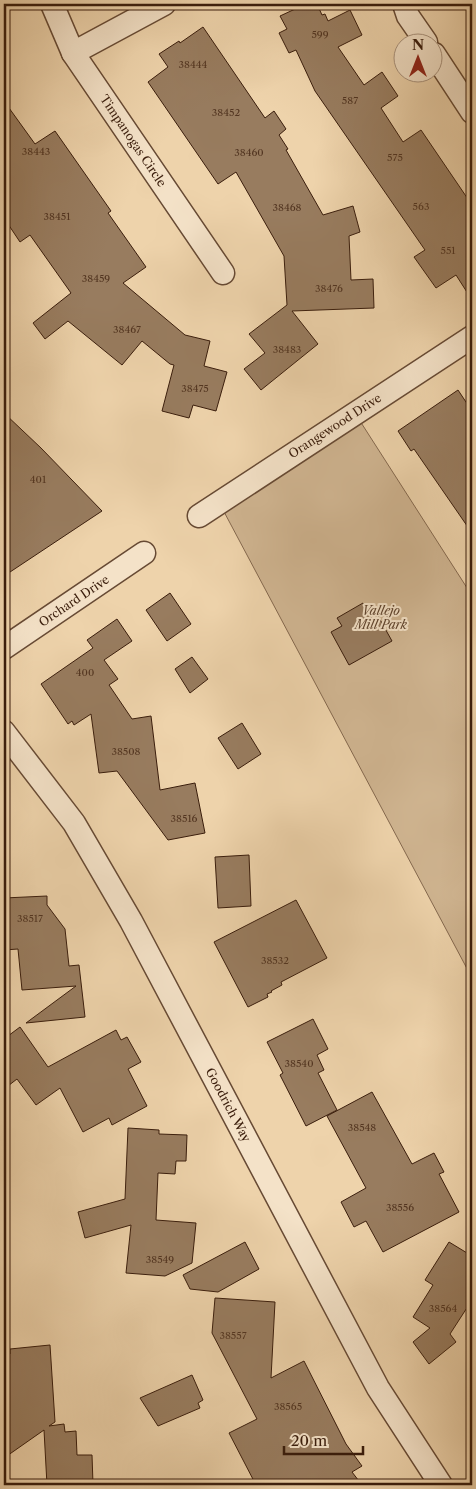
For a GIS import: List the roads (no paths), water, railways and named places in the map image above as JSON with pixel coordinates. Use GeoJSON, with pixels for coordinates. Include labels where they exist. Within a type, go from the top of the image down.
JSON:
{"type":"FeatureCollection","features":[{"type":"Feature","properties":{"kind":"street","name":"Timpanogas Circle"},"geometry":{"type":"LineString","coordinates":[[52,4],[73,53],[223,273]]}},
{"type":"Feature","properties":{"kind":"street"},"geometry":{"type":"LineString","coordinates":[[73,53],[164,4]]}},
{"type":"Feature","properties":{"kind":"street"},"geometry":{"type":"LineString","coordinates":[[404,4],[408,16],[419,32]]}},
{"type":"Feature","properties":{"kind":"street"},"geometry":{"type":"LineString","coordinates":[[444,69],[472,112]]}},
{"type":"Feature","properties":{"kind":"street","name":"Orangewood Drive"},"geometry":{"type":"LineString","coordinates":[[199,516],[472,337]]}},
{"type":"Feature","properties":{"kind":"street","name":"Orchard Drive"},"geometry":{"type":"LineString","coordinates":[[4,648],[144,553]]}},
{"type":"Feature","properties":{"kind":"street","name":"Goodrich Way"},"geometry":{"type":"LineString","coordinates":[[4,732],[74,823],[131,921],[378,1388],[441,1485]]}},
{"type":"Feature","properties":{"kind":"park label","name":"Vallejo Mill Park"},"geometry":{"type":"Point","coordinates":[381,618]}}]}
